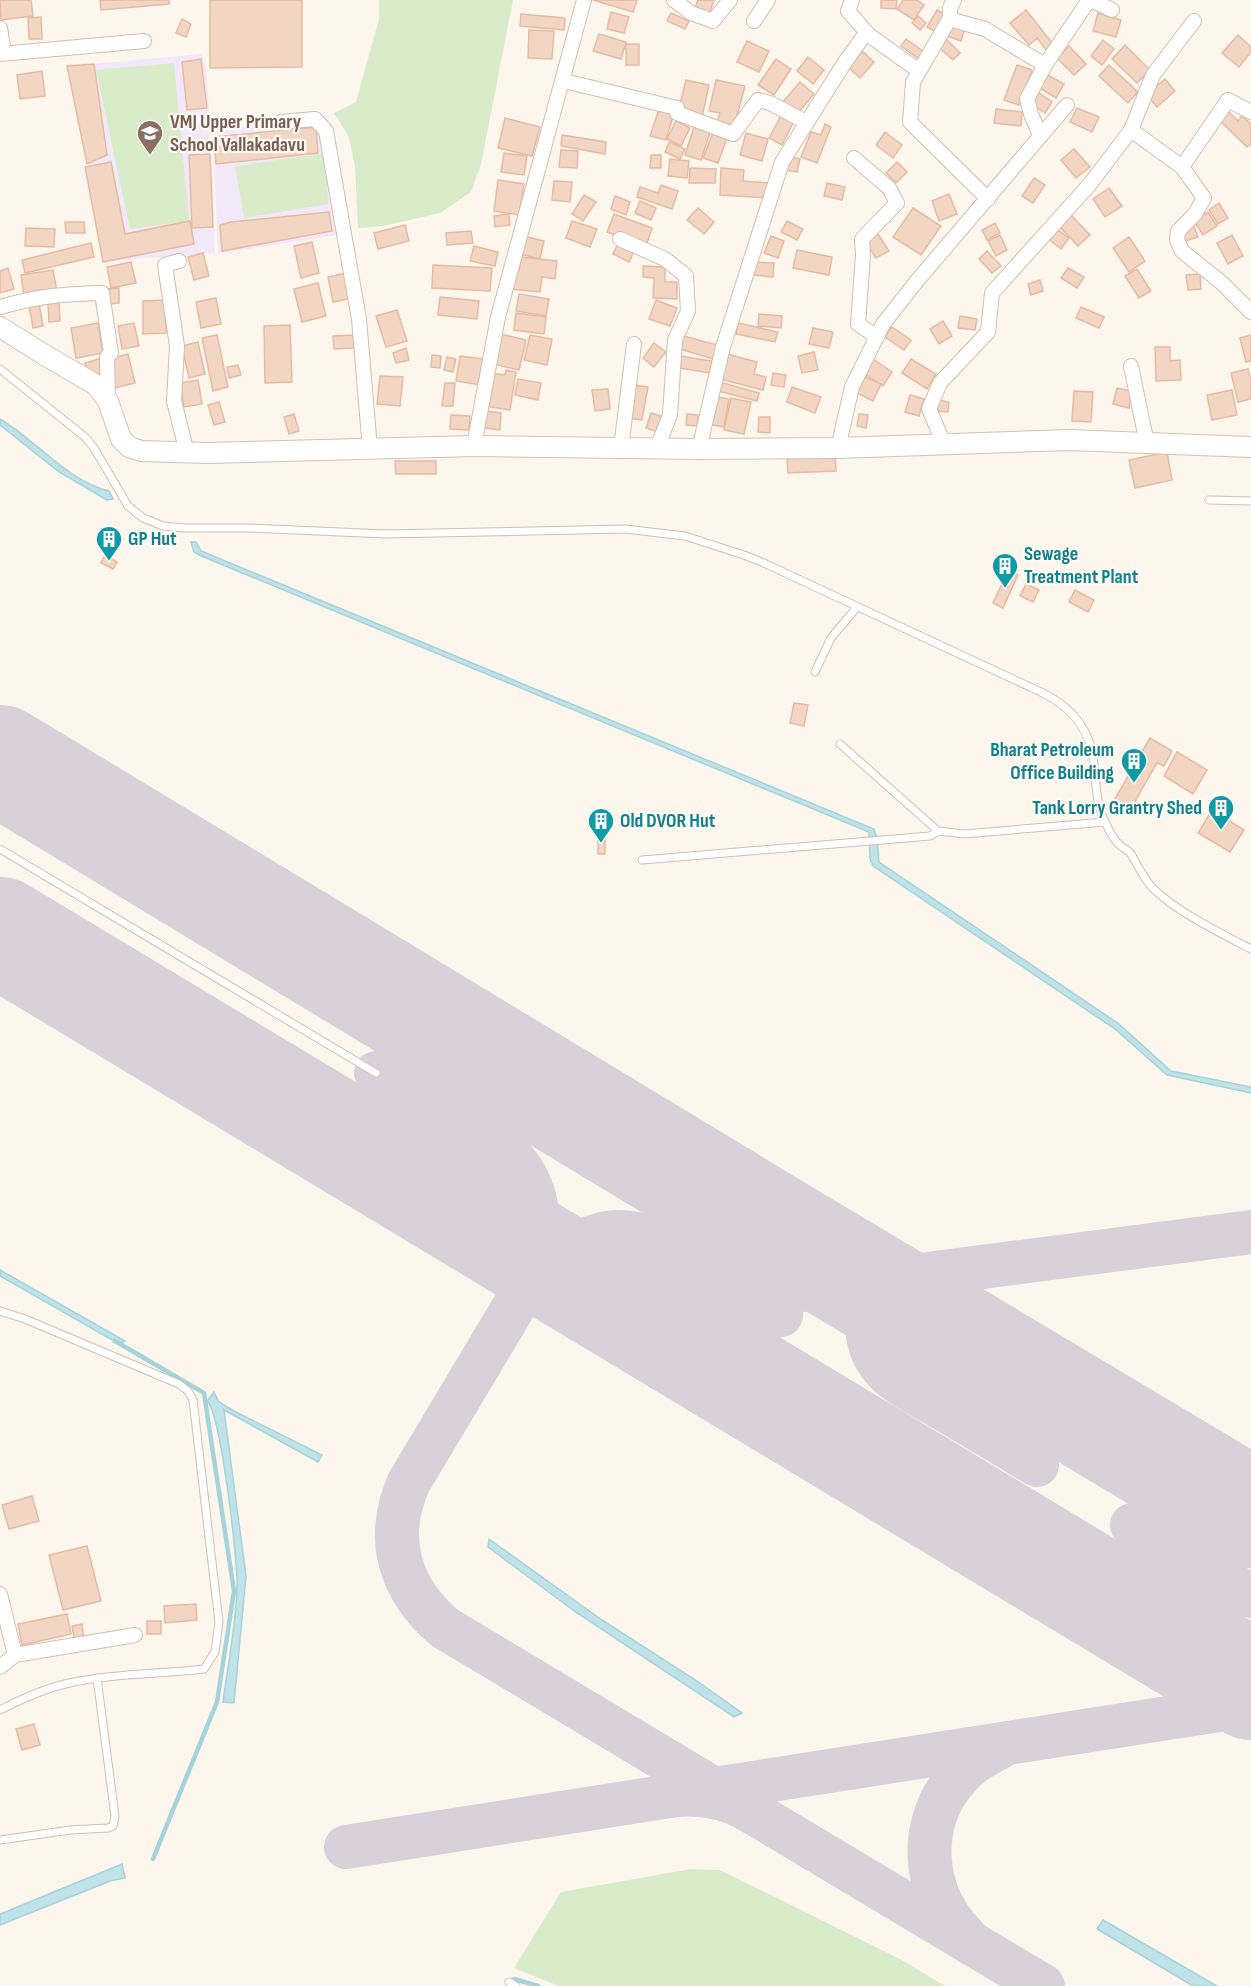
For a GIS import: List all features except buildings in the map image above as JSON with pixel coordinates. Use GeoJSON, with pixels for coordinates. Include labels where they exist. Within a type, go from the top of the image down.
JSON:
{"type":"FeatureCollection","features":[{"type":"Feature","properties":{"kind":"street"},"geometry":{"type":"LineString","coordinates":[[474,446],[498,317],[564,81],[584,0]]}},
{"type":"Feature","properties":{"kind":"street"},"geometry":{"type":"LineString","coordinates":[[674,0],[691,13],[713,21],[730,0]]}},
{"type":"Feature","properties":{"kind":"street"},"geometry":{"type":"LineString","coordinates":[[754,21],[768,0]]}},
{"type":"Feature","properties":{"kind":"street"},"geometry":{"type":"LineString","coordinates":[[852,0],[848,11],[866,33],[919,71]]}},
{"type":"Feature","properties":{"kind":"street"},"geometry":{"type":"LineString","coordinates":[[1040,135],[1027,99],[1045,65],[1090,0],[1112,10]]}},
{"type":"Feature","properties":{"kind":"street"},"geometry":{"type":"LineString","coordinates":[[988,199],[909,122],[913,82],[948,7],[1045,65]]}},
{"type":"Feature","properties":{"kind":"street"},"geometry":{"type":"LineString","coordinates":[[944,444],[929,409],[940,383],[988,332],[992,293],[1090,184],[1131,130],[1154,75],[1194,21]]}},
{"type":"Feature","properties":{"kind":"street"},"geometry":{"type":"LineString","coordinates":[[0,28],[2,54],[144,41]]}},
{"type":"Feature","properties":{"kind":"street"},"geometry":{"type":"LineString","coordinates":[[699,449],[723,347],[782,162],[866,33]]}},
{"type":"Feature","properties":{"kind":"street"},"geometry":{"type":"LineString","coordinates":[[564,81],[677,108],[677,113],[734,134],[758,100],[770,103],[806,123]]}},
{"type":"Feature","properties":{"kind":"street"},"geometry":{"type":"LineString","coordinates":[[1182,167],[1228,100],[1251,112]]}},
{"type":"Feature","properties":{"kind":"street"},"geometry":{"type":"LineString","coordinates":[[838,448],[852,387],[884,324],[916,282],[1067,105]]}},
{"type":"Feature","properties":{"kind":"street"},"geometry":{"type":"LineString","coordinates":[[281,122],[315,119],[326,130],[359,319],[370,449]]}},
{"type":"Feature","properties":{"kind":"street"},"geometry":{"type":"LineString","coordinates":[[1131,130],[1182,167],[1204,198],[1195,214],[1178,231],[1177,240],[1182,251],[1222,282],[1251,312]]}},
{"type":"Feature","properties":{"kind":"street"},"geometry":{"type":"LineString","coordinates":[[854,158],[889,188],[897,203],[862,239],[858,324],[877,337]]}},
{"type":"Feature","properties":{"kind":"street"},"geometry":{"type":"LineString","coordinates":[[620,239],[665,259],[686,276],[688,311],[675,340],[670,415],[657,448]]}},
{"type":"Feature","properties":{"kind":"street"},"geometry":{"type":"LineString","coordinates":[[179,261],[165,265],[177,346],[174,401],[187,453]]}},
{"type":"Feature","properties":{"kind":"street"},"geometry":{"type":"LineString","coordinates":[[0,307],[26,299],[57,294],[102,294],[111,353],[107,357],[108,400],[121,439],[129,447],[141,451],[187,453],[474,446],[838,448],[1069,440],[1251,447]]}},
{"type":"Feature","properties":{"kind":"street"},"geometry":{"type":"LineString","coordinates":[[0,327],[96,385],[108,400]]}},
{"type":"Feature","properties":{"kind":"street"},"geometry":{"type":"LineString","coordinates":[[621,448],[634,344]]}},
{"type":"Feature","properties":{"kind":"street"},"geometry":{"type":"LineString","coordinates":[[1131,366],[1147,444]]}},
{"type":"Feature","properties":{"kind":"street"},"geometry":{"type":"LineString","coordinates":[[0,1594],[15,1655]]}},
{"type":"Feature","properties":{"kind":"street"},"geometry":{"type":"LineString","coordinates":[[0,1667],[15,1655],[135,1635]]}},
{"type":"Feature","properties":{"kind":"lane"},"geometry":{"type":"LineString","coordinates":[[0,369],[85,437],[94,448],[128,506],[143,518],[163,526],[266,528],[357,534],[600,528],[686,536],[744,555],[1043,693],[1064,705],[1082,723],[1089,739],[1094,762],[1097,798],[1105,822],[1117,843],[1130,852],[1143,877],[1162,897],[1251,949]]}},
{"type":"Feature","properties":{"kind":"lane"},"geometry":{"type":"LineString","coordinates":[[1209,500],[1251,501]]}},
{"type":"Feature","properties":{"kind":"lane"},"geometry":{"type":"LineString","coordinates":[[814,672],[831,638],[857,607]]}},
{"type":"Feature","properties":{"kind":"lane"},"geometry":{"type":"LineString","coordinates":[[840,744],[938,831],[964,834],[1105,822]]}},
{"type":"Feature","properties":{"kind":"lane"},"geometry":{"type":"LineString","coordinates":[[642,860],[930,836],[938,831]]}},
{"type":"Feature","properties":{"kind":"lane"},"geometry":{"type":"LineString","coordinates":[[0,849],[376,1073]]}},
{"type":"Feature","properties":{"kind":"lane"},"geometry":{"type":"LineString","coordinates":[[0,1311],[25,1319],[179,1384],[188,1391],[193,1400],[219,1622],[214,1656],[204,1669],[97,1678],[55,1686],[0,1710]]}},
{"type":"Feature","properties":{"kind":"lane"},"geometry":{"type":"LineString","coordinates":[[0,1839],[113,1826],[115,1816],[97,1678]]}},
{"type":"Feature","properties":{"kind":"lane"},"geometry":{"type":"LineString","coordinates":[[509,1982],[516,1986]]}},
{"type":"Feature","properties":{"kind":"shaded area","name":"VMJ Upper Primary School Vallakadavu"},"geometry":{"type":"Polygon","coordinates":[[[201,54],[206,66],[215,253],[107,261],[71,66],[201,54]]]}},
{"type":"Feature","properties":{"kind":"shaded area"},"geometry":{"type":"Polygon","coordinates":[[[327,115],[337,235],[218,254],[213,132],[327,115]]]}},
{"type":"Feature","properties":{"kind":"green space"},"geometry":{"type":"Polygon","coordinates":[[[379,0],[513,0],[481,164],[471,192],[440,213],[383,226],[358,228],[355,167],[349,137],[334,113],[356,102],[379,19],[379,0]]]}},
{"type":"Feature","properties":{"kind":"green space"},"geometry":{"type":"Polygon","coordinates":[[[174,63],[189,221],[130,229],[96,70],[174,63]]]}},
{"type":"Feature","properties":{"kind":"green space"},"geometry":{"type":"Polygon","coordinates":[[[326,153],[328,204],[244,218],[235,166],[326,153]]]}},
{"type":"Feature","properties":{"kind":"green space"},"geometry":{"type":"Polygon","coordinates":[[[691,1869],[719,1870],[900,1959],[945,1986],[559,1986],[514,1968],[561,1892],[691,1869]]]}},
{"type":"Feature","properties":{"kind":"water"},"geometry":{"type":"Polygon","coordinates":[[[0,419],[65,469],[93,486],[109,491],[113,499],[107,500],[59,472],[0,425],[0,419]]]}},
{"type":"Feature","properties":{"kind":"water"},"geometry":{"type":"Polygon","coordinates":[[[191,542],[196,542],[201,551],[874,829],[879,862],[1119,1024],[1171,1071],[1251,1087],[1251,1093],[1167,1075],[1115,1029],[873,866],[870,858],[869,832],[199,555],[194,552],[191,542]]]}},
{"type":"Feature","properties":{"kind":"water"},"geometry":{"type":"Polygon","coordinates":[[[0,1270],[125,1341],[119,1344],[0,1276],[0,1270]]]}},
{"type":"Feature","properties":{"kind":"water"},"geometry":{"type":"Polygon","coordinates":[[[214,1392],[219,1402],[234,1411],[322,1455],[318,1462],[224,1410],[246,1576],[234,1703],[223,1702],[235,1616],[237,1572],[223,1459],[218,1432],[207,1401],[214,1392]]]}},
{"type":"Feature","properties":{"kind":"water"},"geometry":{"type":"Polygon","coordinates":[[[489,1539],[602,1620],[742,1713],[734,1717],[577,1613],[488,1547],[489,1539]]]}},
{"type":"Feature","properties":{"kind":"water"},"geometry":{"type":"Polygon","coordinates":[[[122,1864],[125,1878],[110,1881],[0,1925],[0,1914],[122,1864]]]}},
{"type":"Feature","properties":{"kind":"water"},"geometry":{"type":"Polygon","coordinates":[[[1103,1920],[1217,1986],[1193,1986],[1097,1929],[1103,1920]]]}},
{"type":"Feature","properties":{"kind":"waterway"},"geometry":{"type":"LineString","coordinates":[[115,1341],[204,1393],[234,1591],[217,1702],[153,1859]]}},
{"type":"Feature","properties":{"kind":"waterway"},"geometry":{"type":"LineString","coordinates":[[514,1979],[538,1986]]}},
{"type":"Feature","properties":{"kind":"taxiway"},"geometry":{"type":"LineString","coordinates":[[376,1073],[499,1147],[514,1160],[526,1176],[533,1194],[538,1232],[536,1252],[524,1289]]}},
{"type":"Feature","properties":{"kind":"taxiway"},"geometry":{"type":"LineString","coordinates":[[749,1810],[445,1628],[416,1597],[407,1579],[400,1561],[397,1543],[398,1523],[401,1503],[409,1482],[522,1293],[557,1256],[572,1247],[588,1239],[620,1232],[651,1238],[781,1315]]}},
{"type":"Feature","properties":{"kind":"taxiway"},"geometry":{"type":"LineString","coordinates":[[1037,1465],[908,1388],[881,1366],[870,1346],[867,1323],[871,1300],[882,1280],[1251,1232]]}},
{"type":"Feature","properties":{"kind":"taxiway"},"geometry":{"type":"LineString","coordinates":[[742,1287],[771,1294],[882,1280]]}},
{"type":"Feature","properties":{"kind":"taxiway"},"geometry":{"type":"LineString","coordinates":[[1132,1525],[1251,1596]]}},
{"type":"Feature","properties":{"kind":"taxiway"},"geometry":{"type":"LineString","coordinates":[[702,1791],[1251,1705]]}},
{"type":"Feature","properties":{"kind":"taxiway"},"geometry":{"type":"LineString","coordinates":[[964,1935],[950,1918],[939,1899],[932,1878],[931,1835],[936,1814],[945,1794],[959,1776],[973,1763],[1000,1747]]}},
{"type":"Feature","properties":{"kind":"taxiway"},"geometry":{"type":"LineString","coordinates":[[346,1847],[676,1795],[714,1797],[749,1810],[1043,1986]]}},
{"type":"Feature","properties":{"kind":"runway"},"geometry":{"type":"LineString","coordinates":[[0,760],[777,1230],[1251,1513]]}},
{"type":"Feature","properties":{"kind":"runway"},"geometry":{"type":"LineString","coordinates":[[0,932],[1251,1685]]}},
{"type":"Feature","properties":{"kind":"place","name":"VMJ Upper Primary School Vallakadavu"},"geometry":{"type":"Point","coordinates":[150,156]}},
{"type":"Feature","properties":{"kind":"place","name":"GP Hut"},"geometry":{"type":"Point","coordinates":[109,562]}},
{"type":"Feature","properties":{"kind":"place","name":"Sewage Treatment Plant"},"geometry":{"type":"Point","coordinates":[1005,589]}},
{"type":"Feature","properties":{"kind":"place","name":"Bharat Petroleum Office Building"},"geometry":{"type":"Point","coordinates":[1134,784]}},
{"type":"Feature","properties":{"kind":"place","name":"Tank Lorry Grantry Shed"},"geometry":{"type":"Point","coordinates":[1221,831]}},
{"type":"Feature","properties":{"kind":"place","name":"Old DVOR Hut"},"geometry":{"type":"Point","coordinates":[601,844]}}]}
